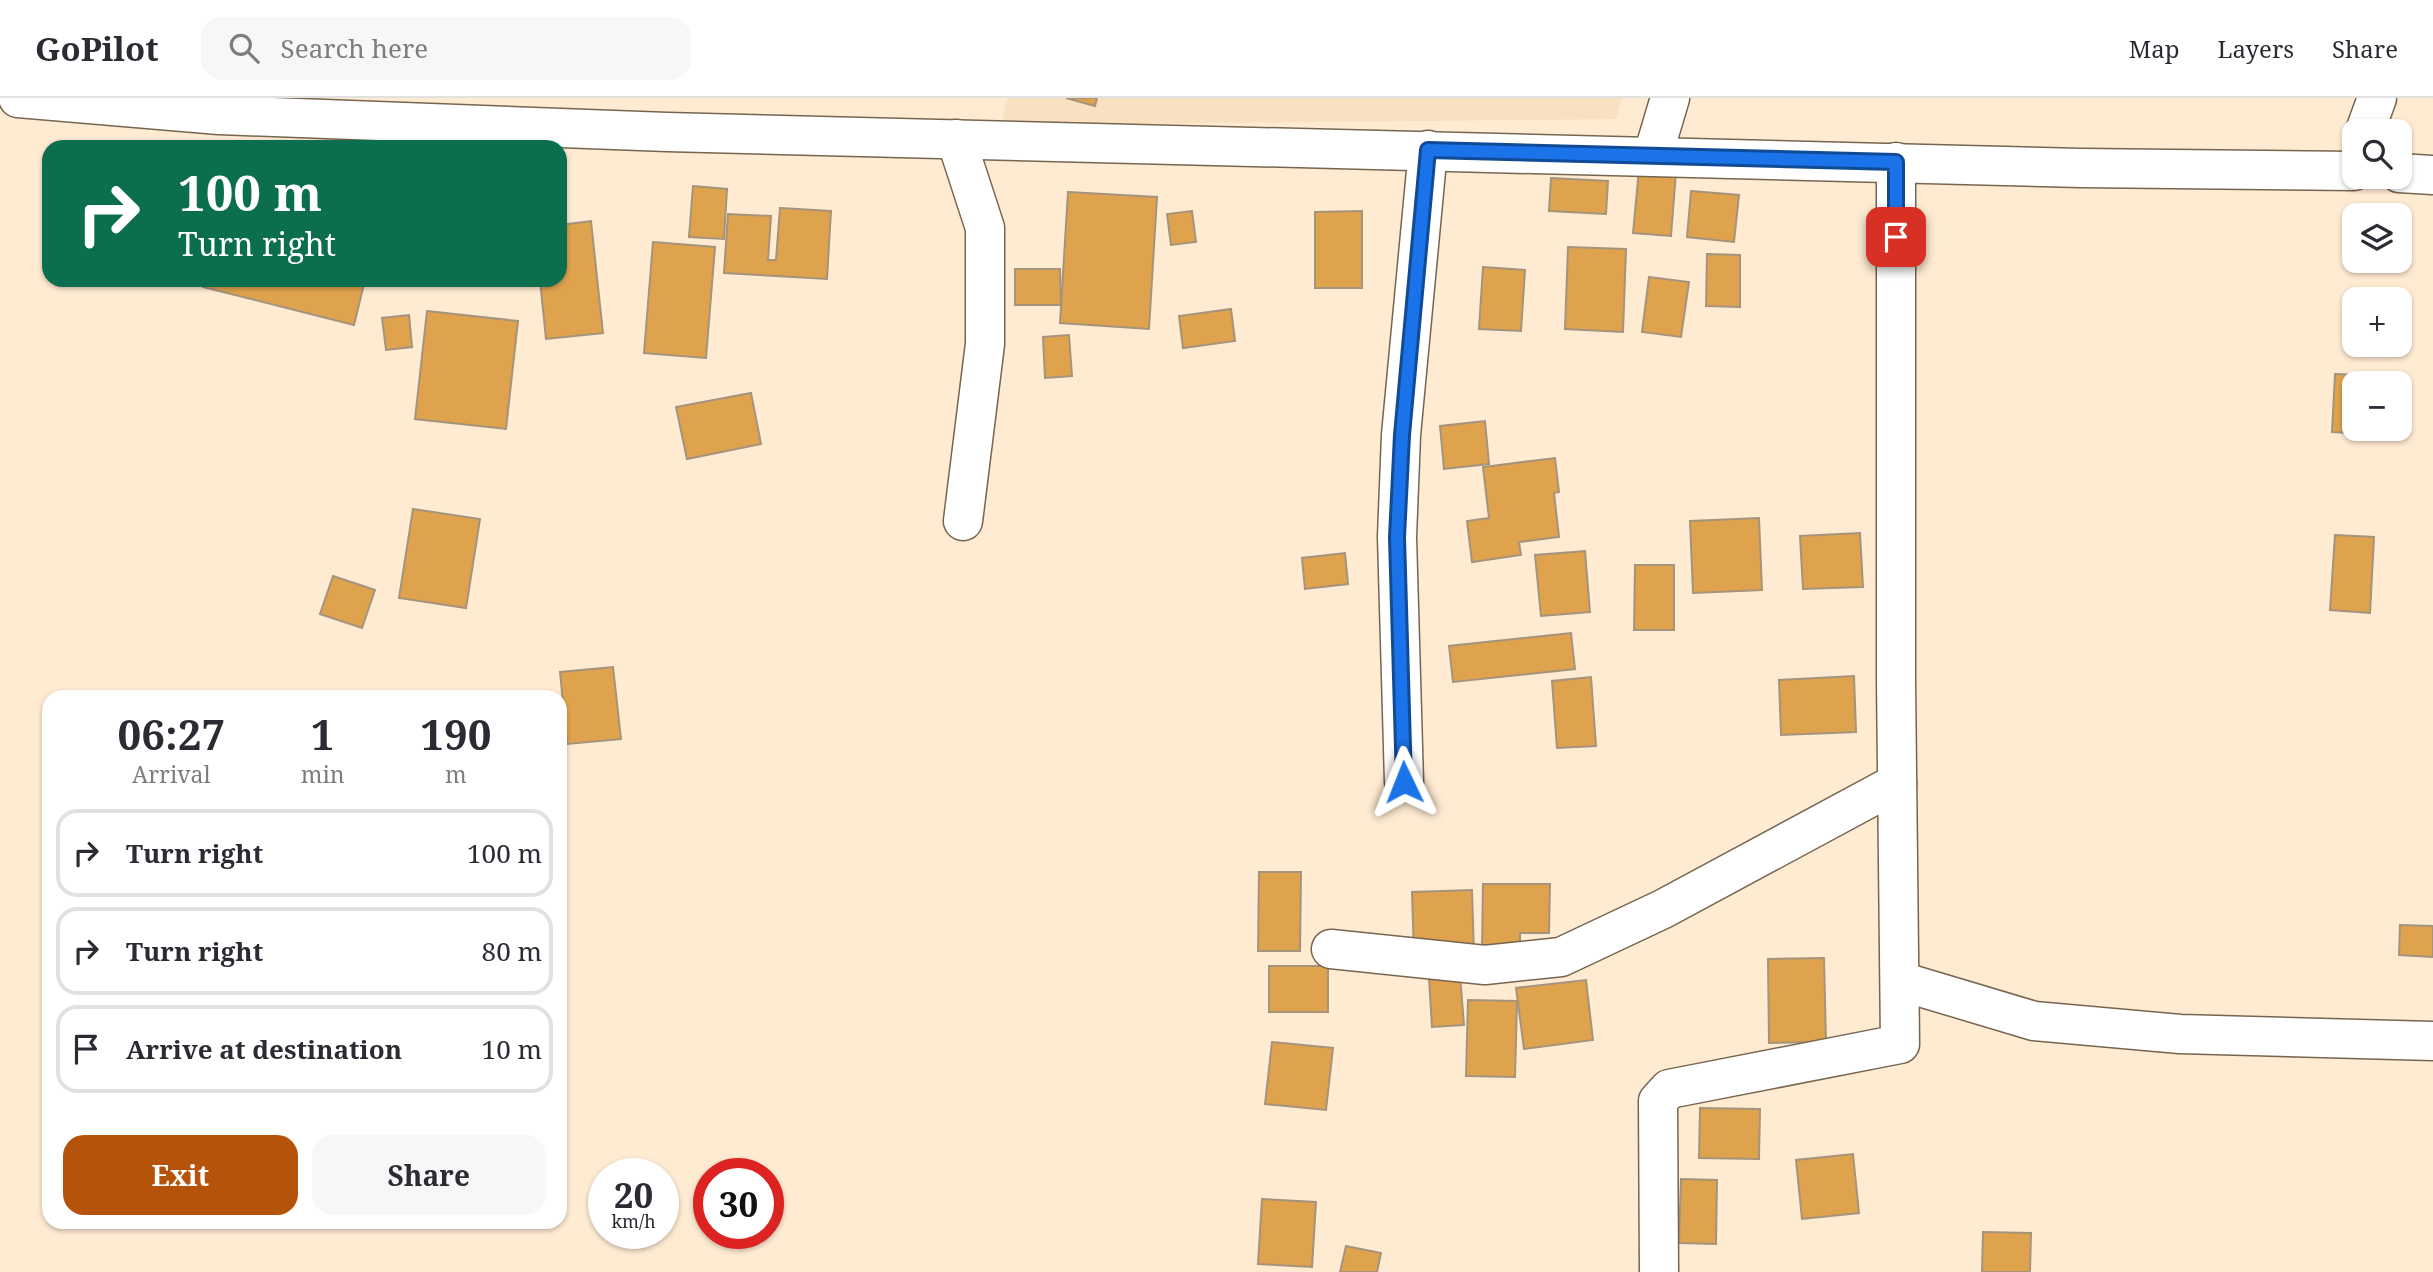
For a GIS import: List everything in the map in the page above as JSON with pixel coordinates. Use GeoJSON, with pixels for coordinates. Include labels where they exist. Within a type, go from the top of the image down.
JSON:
{"type":"FeatureCollection","features":[{"type":"Feature","properties":{"kind":"street"},"geometry":{"type":"LineString","coordinates":[[18,98],[232,115],[956,139],[1896,162],[2342,167]]}},
{"type":"Feature","properties":{"kind":"street"},"geometry":{"type":"LineString","coordinates":[[1653,155],[1670,98]]}},
{"type":"Feature","properties":{"kind":"street"},"geometry":{"type":"LineString","coordinates":[[2369,119],[2377,98]]}},
{"type":"Feature","properties":{"kind":"street"},"geometry":{"type":"LineString","coordinates":[[956,139],[985,228],[985,344],[963,521]]}},
{"type":"Feature","properties":{"kind":"street"},"geometry":{"type":"LineString","coordinates":[[1404,782],[1397,537],[1402,435],[1428,150]]}},
{"type":"Feature","properties":{"kind":"street"},"geometry":{"type":"LineString","coordinates":[[1659,1272],[1658,1101],[1669,1089],[1900,1044],[1896,162]]}},
{"type":"Feature","properties":{"kind":"street"},"geometry":{"type":"LineString","coordinates":[[2412,173],[2433,174]]}},
{"type":"Feature","properties":{"kind":"street"},"geometry":{"type":"LineString","coordinates":[[1331,949],[1485,965],[1561,957],[1663,909],[1897,783]]}},
{"type":"Feature","properties":{"kind":"street"},"geometry":{"type":"LineString","coordinates":[[1900,981],[2034,1021],[2194,1035],[2433,1041]]}},
{"type":"Feature","properties":{"kind":"shaded area"},"geometry":{"type":"Polygon","coordinates":[[[1008,98],[1622,98],[1616,119],[1001,125],[1008,98]]]}},
{"type":"Feature","properties":{"kind":"building"},"geometry":{"type":"Polygon","coordinates":[[[1066,98],[1097,98],[1095,106],[1066,98]]]}},
{"type":"Feature","properties":{"kind":"building"},"geometry":{"type":"Polygon","coordinates":[[[1639,169],[1676,172],[1671,236],[1633,233],[1639,169]]]}},
{"type":"Feature","properties":{"kind":"building"},"geometry":{"type":"Polygon","coordinates":[[[1551,178],[1608,181],[1606,214],[1549,211],[1551,178]]]}},
{"type":"Feature","properties":{"kind":"building"},"geometry":{"type":"Polygon","coordinates":[[[693,186],[727,189],[724,239],[689,237],[693,186]]]}},
{"type":"Feature","properties":{"kind":"building"},"geometry":{"type":"Polygon","coordinates":[[[1691,191],[1739,195],[1734,242],[1687,237],[1691,191]]]}},
{"type":"Feature","properties":{"kind":"building"},"geometry":{"type":"Polygon","coordinates":[[[1068,192],[1157,197],[1149,329],[1060,323],[1068,192]]]}},
{"type":"Feature","properties":{"kind":"building"},"geometry":{"type":"Polygon","coordinates":[[[780,208],[831,211],[827,279],[724,273],[728,214],[771,216],[768,260],[776,260],[780,208]]]}},
{"type":"Feature","properties":{"kind":"building"},"geometry":{"type":"Polygon","coordinates":[[[1192,211],[1196,242],[1171,245],[1167,214],[1192,211]]]}},
{"type":"Feature","properties":{"kind":"building"},"geometry":{"type":"Polygon","coordinates":[[[1362,211],[1362,288],[1315,288],[1315,212],[1362,211]]]}},
{"type":"Feature","properties":{"kind":"building"},"geometry":{"type":"Polygon","coordinates":[[[591,221],[603,333],[546,339],[541,287],[567,287],[567,224],[591,221]]]}},
{"type":"Feature","properties":{"kind":"building"},"geometry":{"type":"Polygon","coordinates":[[[653,242],[715,247],[706,358],[644,353],[653,242]]]}},
{"type":"Feature","properties":{"kind":"building"},"geometry":{"type":"Polygon","coordinates":[[[1568,247],[1626,249],[1623,332],[1565,329],[1568,247]]]}},
{"type":"Feature","properties":{"kind":"building"},"geometry":{"type":"Polygon","coordinates":[[[1707,254],[1740,255],[1740,307],[1706,306],[1707,254]]]}},
{"type":"Feature","properties":{"kind":"building"},"geometry":{"type":"Polygon","coordinates":[[[1483,267],[1525,270],[1521,331],[1479,329],[1483,267]]]}},
{"type":"Feature","properties":{"kind":"building"},"geometry":{"type":"Polygon","coordinates":[[[1015,269],[1060,269],[1061,305],[1015,305],[1015,269]]]}},
{"type":"Feature","properties":{"kind":"building"},"geometry":{"type":"Polygon","coordinates":[[[1649,277],[1689,282],[1681,337],[1642,332],[1649,277]]]}},
{"type":"Feature","properties":{"kind":"building"},"geometry":{"type":"Polygon","coordinates":[[[203,287],[363,287],[354,325],[203,287]]]}},
{"type":"Feature","properties":{"kind":"building"},"geometry":{"type":"Polygon","coordinates":[[[1231,309],[1235,341],[1183,348],[1179,316],[1231,309]]]}},
{"type":"Feature","properties":{"kind":"building"},"geometry":{"type":"Polygon","coordinates":[[[427,311],[518,321],[506,429],[415,419],[427,311]]]}},
{"type":"Feature","properties":{"kind":"building"},"geometry":{"type":"Polygon","coordinates":[[[409,315],[412,347],[386,350],[382,318],[409,315]]]}},
{"type":"Feature","properties":{"kind":"building"},"geometry":{"type":"Polygon","coordinates":[[[1069,335],[1072,376],[1045,378],[1043,337],[1069,335]]]}},
{"type":"Feature","properties":{"kind":"building"},"geometry":{"type":"Polygon","coordinates":[[[2335,374],[2342,374],[2342,433],[2332,432],[2335,374]]]}},
{"type":"Feature","properties":{"kind":"building"},"geometry":{"type":"Polygon","coordinates":[[[751,393],[761,444],[687,459],[676,407],[751,393]]]}},
{"type":"Feature","properties":{"kind":"building"},"geometry":{"type":"Polygon","coordinates":[[[1485,421],[1489,464],[1444,469],[1440,426],[1485,421]]]}},
{"type":"Feature","properties":{"kind":"building"},"geometry":{"type":"Polygon","coordinates":[[[1555,458],[1559,492],[1554,493],[1559,537],[1519,542],[1521,555],[1472,562],[1467,521],[1489,518],[1483,467],[1555,458]]]}},
{"type":"Feature","properties":{"kind":"building"},"geometry":{"type":"Polygon","coordinates":[[[413,509],[480,519],[466,608],[399,598],[413,509]]]}},
{"type":"Feature","properties":{"kind":"building"},"geometry":{"type":"Polygon","coordinates":[[[1759,518],[1762,590],[1693,593],[1690,521],[1759,518]]]}},
{"type":"Feature","properties":{"kind":"building"},"geometry":{"type":"Polygon","coordinates":[[[1860,533],[1863,587],[1803,589],[1800,536],[1860,533]]]}},
{"type":"Feature","properties":{"kind":"building"},"geometry":{"type":"Polygon","coordinates":[[[2335,535],[2374,537],[2370,613],[2330,610],[2335,535]]]}},
{"type":"Feature","properties":{"kind":"building"},"geometry":{"type":"Polygon","coordinates":[[[1585,551],[1590,612],[1541,616],[1535,555],[1585,551]]]}},
{"type":"Feature","properties":{"kind":"building"},"geometry":{"type":"Polygon","coordinates":[[[1345,553],[1348,584],[1305,589],[1302,558],[1345,553]]]}},
{"type":"Feature","properties":{"kind":"building"},"geometry":{"type":"Polygon","coordinates":[[[1635,565],[1674,565],[1674,630],[1634,630],[1635,565]]]}},
{"type":"Feature","properties":{"kind":"building"},"geometry":{"type":"Polygon","coordinates":[[[333,576],[375,590],[362,628],[320,614],[333,576]]]}},
{"type":"Feature","properties":{"kind":"building"},"geometry":{"type":"Polygon","coordinates":[[[1571,633],[1575,669],[1453,682],[1449,646],[1571,633]]]}},
{"type":"Feature","properties":{"kind":"building"},"geometry":{"type":"Polygon","coordinates":[[[613,667],[621,739],[567,744],[567,690],[562,690],[560,672],[613,667]]]}},
{"type":"Feature","properties":{"kind":"building"},"geometry":{"type":"Polygon","coordinates":[[[1854,676],[1856,732],[1781,735],[1779,680],[1854,676]]]}},
{"type":"Feature","properties":{"kind":"building"},"geometry":{"type":"Polygon","coordinates":[[[1591,677],[1596,746],[1557,748],[1552,681],[1591,677]]]}},
{"type":"Feature","properties":{"kind":"building"},"geometry":{"type":"Polygon","coordinates":[[[1259,872],[1301,872],[1300,951],[1258,951],[1259,872]]]}},
{"type":"Feature","properties":{"kind":"building"},"geometry":{"type":"Polygon","coordinates":[[[1483,884],[1550,884],[1549,933],[1520,933],[1520,950],[1482,949],[1483,884]]]}},
{"type":"Feature","properties":{"kind":"building"},"geometry":{"type":"Polygon","coordinates":[[[1472,890],[1474,955],[1414,956],[1412,892],[1472,890]]]}},
{"type":"Feature","properties":{"kind":"building"},"geometry":{"type":"Polygon","coordinates":[[[2400,925],[2433,926],[2433,957],[2399,955],[2400,925]]]}},
{"type":"Feature","properties":{"kind":"building"},"geometry":{"type":"Polygon","coordinates":[[[1824,958],[1826,1042],[1769,1043],[1768,959],[1824,958]]]}},
{"type":"Feature","properties":{"kind":"building"},"geometry":{"type":"Polygon","coordinates":[[[1269,966],[1328,966],[1328,1012],[1269,1012],[1269,966]]]}},
{"type":"Feature","properties":{"kind":"building"},"geometry":{"type":"Polygon","coordinates":[[[1460,975],[1464,1025],[1432,1027],[1429,978],[1460,975]]]}},
{"type":"Feature","properties":{"kind":"building"},"geometry":{"type":"Polygon","coordinates":[[[1586,980],[1593,1040],[1524,1049],[1516,988],[1586,980]]]}},
{"type":"Feature","properties":{"kind":"building"},"geometry":{"type":"Polygon","coordinates":[[[1468,1000],[1517,1001],[1515,1077],[1466,1076],[1468,1000]]]}},
{"type":"Feature","properties":{"kind":"building"},"geometry":{"type":"Polygon","coordinates":[[[1272,1042],[1333,1048],[1326,1110],[1265,1104],[1272,1042]]]}},
{"type":"Feature","properties":{"kind":"building"},"geometry":{"type":"Polygon","coordinates":[[[1700,1108],[1760,1109],[1759,1159],[1699,1158],[1700,1108]]]}},
{"type":"Feature","properties":{"kind":"building"},"geometry":{"type":"Polygon","coordinates":[[[1853,1154],[1859,1213],[1802,1219],[1796,1160],[1853,1154]]]}},
{"type":"Feature","properties":{"kind":"building"},"geometry":{"type":"Polygon","coordinates":[[[1681,1179],[1717,1180],[1716,1244],[1679,1243],[1681,1179]]]}},
{"type":"Feature","properties":{"kind":"building"},"geometry":{"type":"Polygon","coordinates":[[[1262,1199],[1316,1202],[1312,1267],[1258,1264],[1262,1199]]]}},
{"type":"Feature","properties":{"kind":"building"},"geometry":{"type":"Polygon","coordinates":[[[1983,1232],[2031,1233],[2030,1272],[1982,1272],[1983,1232]]]}},
{"type":"Feature","properties":{"kind":"building"},"geometry":{"type":"Polygon","coordinates":[[[1346,1246],[1381,1253],[1377,1272],[1340,1272],[1346,1246]]]}},
{"type":"Feature","properties":{"kind":"route"},"geometry":{"type":"LineString","coordinates":[[1404,782],[1397,626],[1397,537],[1402,435],[1428,150],[1896,162],[1896,237]]}}]}
